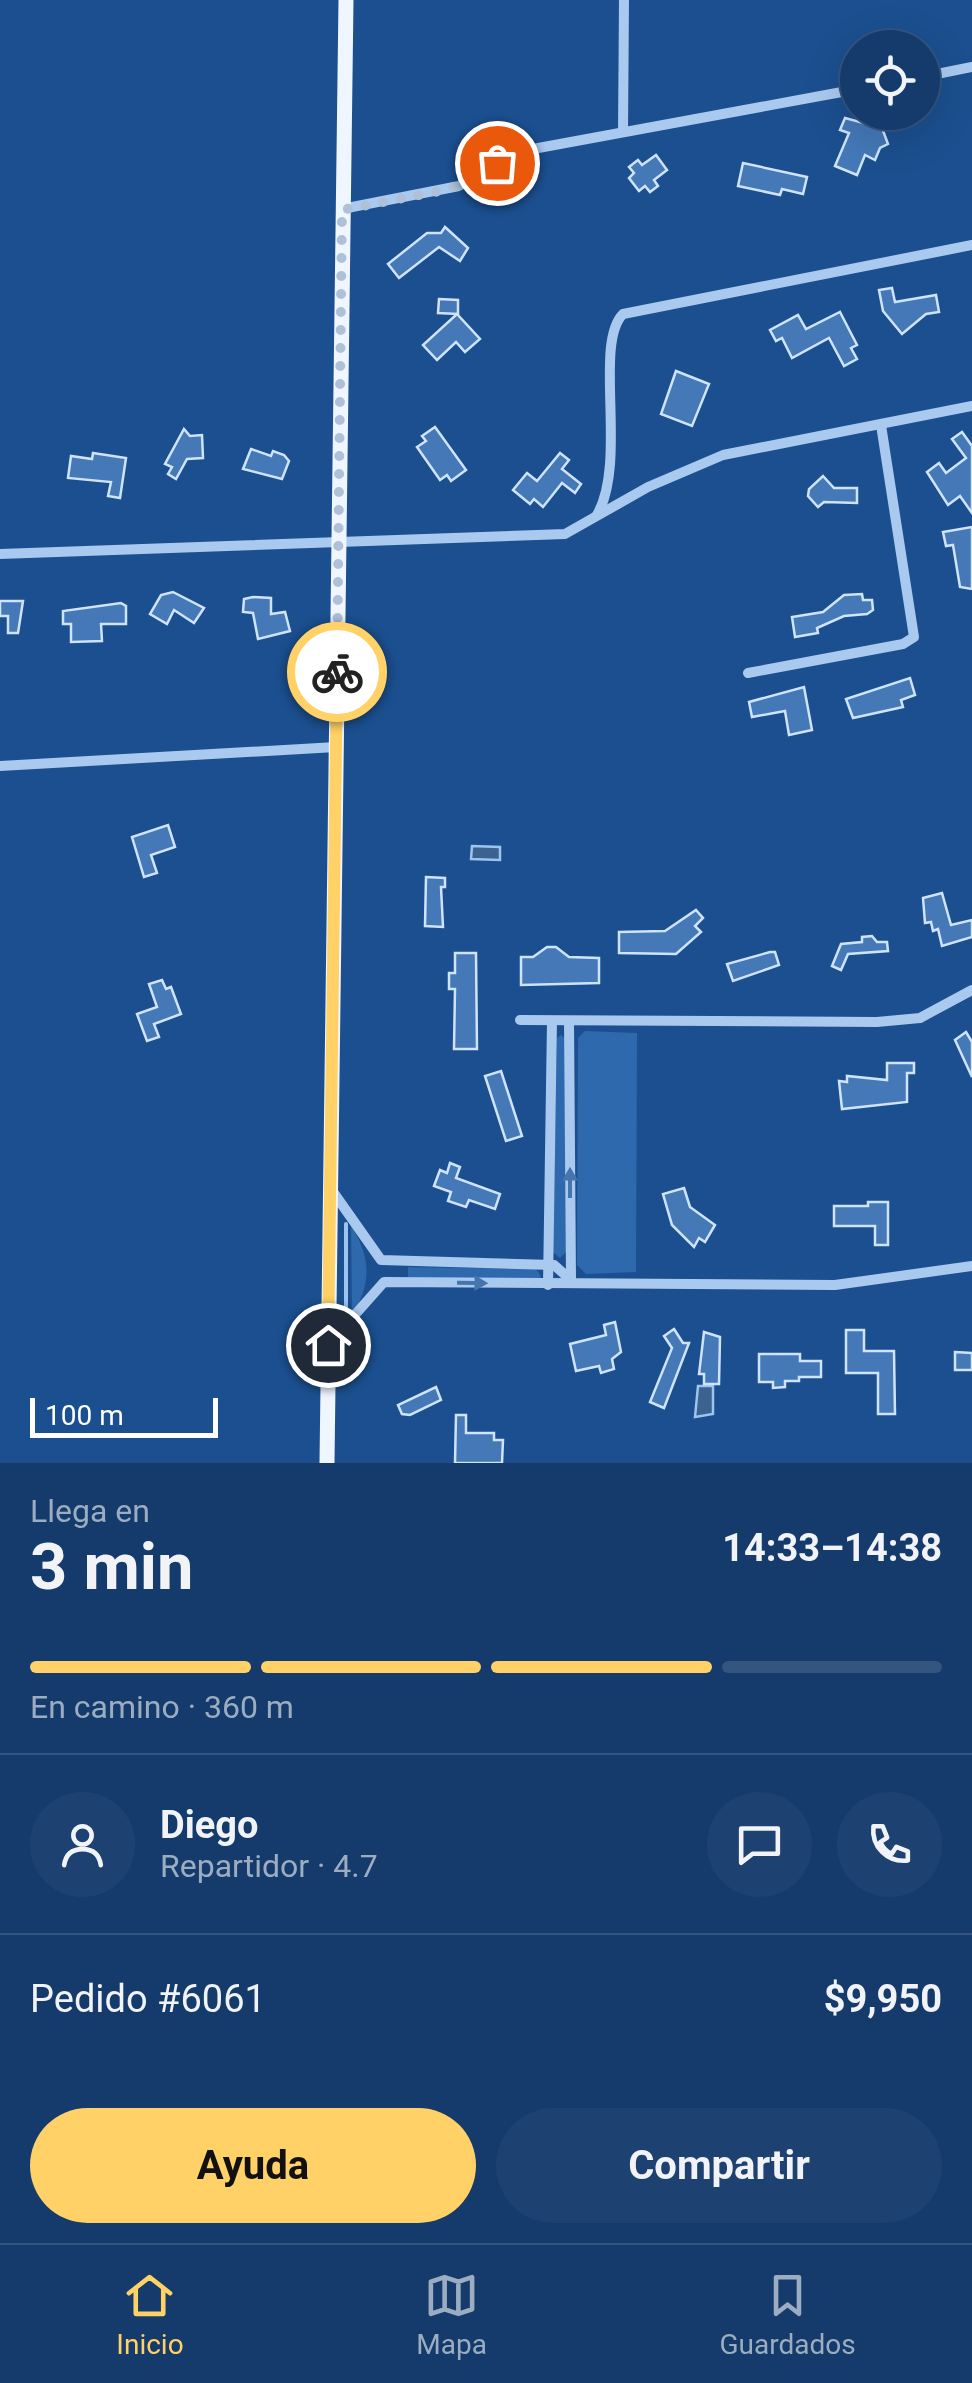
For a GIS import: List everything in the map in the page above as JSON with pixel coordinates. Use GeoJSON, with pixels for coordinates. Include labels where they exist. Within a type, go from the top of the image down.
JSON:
{"type":"FeatureCollection","features":[{"type":"Feature","properties":{"kind":"main road"},"geometry":{"type":"LineString","coordinates":[[327,1463],[346,0]]}},
{"type":"Feature","properties":{"kind":"street"},"geometry":{"type":"LineString","coordinates":[[622,132],[624,0]]}},
{"type":"Feature","properties":{"kind":"street"},"geometry":{"type":"LineString","coordinates":[[940,74],[972,68]]}},
{"type":"Feature","properties":{"kind":"street"},"geometry":{"type":"LineString","coordinates":[[342,210],[459,186],[522,151],[840,92]]}},
{"type":"Feature","properties":{"kind":"street"},"geometry":{"type":"LineString","coordinates":[[594,520],[612,476],[611,335],[623,314],[972,245]]}},
{"type":"Feature","properties":{"kind":"street"},"geometry":{"type":"LineString","coordinates":[[0,554],[557,535],[579,530],[648,486],[723,454],[972,406]]}},
{"type":"Feature","properties":{"kind":"street"},"geometry":{"type":"LineString","coordinates":[[748,673],[903,644],[914,637],[881,424]]}},
{"type":"Feature","properties":{"kind":"street"},"geometry":{"type":"LineString","coordinates":[[0,766],[336,747]]}},
{"type":"Feature","properties":{"kind":"street"},"geometry":{"type":"LineString","coordinates":[[520,1020],[904,1020],[940,1010],[972,990]]}},
{"type":"Feature","properties":{"kind":"street"},"geometry":{"type":"LineString","coordinates":[[548,1285],[552,1021]]}},
{"type":"Feature","properties":{"kind":"street"},"geometry":{"type":"LineString","coordinates":[[569,1021],[570,1280]]}},
{"type":"Feature","properties":{"kind":"street"},"geometry":{"type":"LineString","coordinates":[[330,1187],[376,1256],[389,1262],[548,1265],[562,1268],[570,1280]]}},
{"type":"Feature","properties":{"kind":"street"},"geometry":{"type":"LineString","coordinates":[[328,1345],[355,1319],[376,1288],[376,1256]]}},
{"type":"Feature","properties":{"kind":"street"},"geometry":{"type":"LineString","coordinates":[[376,1288],[397,1282],[548,1285],[570,1280],[835,1285],[972,1266]]}},
{"type":"Feature","properties":{"kind":"shaded area"},"geometry":{"type":"Polygon","coordinates":[[[472,846],[500,847],[500,860],[471,859],[472,846]]]}},
{"type":"Feature","properties":{"kind":"shaded area"},"geometry":{"type":"Polygon","coordinates":[[[585,1031],[637,1033],[636,1272],[586,1274],[577,1265],[578,1038],[585,1031]]]}},
{"type":"Feature","properties":{"kind":"shaded area"},"geometry":{"type":"Polygon","coordinates":[[[561,1035],[567,1040],[566,1252],[560,1258],[553,1252],[557,1038],[561,1035]]]}},
{"type":"Feature","properties":{"kind":"shaded area"},"geometry":{"type":"Polygon","coordinates":[[[351,1225],[366,1270],[363,1292],[352,1316],[351,1225]]]}},
{"type":"Feature","properties":{"kind":"shaded area"},"geometry":{"type":"Polygon","coordinates":[[[408,1267],[536,1269],[541,1276],[539,1280],[408,1278],[408,1267]]]}},
{"type":"Feature","properties":{"kind":"shaded area"},"geometry":{"type":"Polygon","coordinates":[[[698,1386],[713,1386],[713,1414],[695,1417],[698,1386]]]}},
{"type":"Feature","properties":{"kind":"building"},"geometry":{"type":"Polygon","coordinates":[[[840,130],[883,130],[888,144],[880,148],[875,160],[865,155],[857,175],[835,166],[849,133],[840,130]]]}},
{"type":"Feature","properties":{"kind":"building"},"geometry":{"type":"Polygon","coordinates":[[[656,155],[667,170],[654,180],[658,186],[650,192],[645,186],[639,191],[629,178],[634,173],[629,167],[638,160],[642,165],[656,155]]]}},
{"type":"Feature","properties":{"kind":"building"},"geometry":{"type":"Polygon","coordinates":[[[743,163],[807,177],[803,194],[782,189],[780,195],[738,186],[743,163]]]}},
{"type":"Feature","properties":{"kind":"building"},"geometry":{"type":"Polygon","coordinates":[[[445,227],[468,248],[460,261],[439,247],[399,278],[388,264],[427,233],[441,233],[445,227]]]}},
{"type":"Feature","properties":{"kind":"building"},"geometry":{"type":"Polygon","coordinates":[[[892,288],[895,302],[936,295],[939,312],[926,314],[902,334],[883,311],[879,290],[892,288]]]}},
{"type":"Feature","properties":{"kind":"building"},"geometry":{"type":"Polygon","coordinates":[[[439,299],[458,300],[458,314],[438,313],[439,299]]]}},
{"type":"Feature","properties":{"kind":"building"},"geometry":{"type":"Polygon","coordinates":[[[840,312],[857,345],[851,348],[857,359],[844,366],[829,338],[792,358],[782,338],[776,341],[770,330],[798,315],[806,329],[840,312]]]}},
{"type":"Feature","properties":{"kind":"building"},"geometry":{"type":"Polygon","coordinates":[[[457,314],[480,339],[465,352],[456,342],[437,360],[423,345],[457,314]]]}},
{"type":"Feature","properties":{"kind":"building"},"geometry":{"type":"Polygon","coordinates":[[[676,371],[709,384],[692,426],[661,414],[676,371]]]}},
{"type":"Feature","properties":{"kind":"building"},"geometry":{"type":"Polygon","coordinates":[[[435,427],[466,470],[451,481],[447,475],[440,480],[417,447],[426,441],[422,436],[435,427]]]}},
{"type":"Feature","properties":{"kind":"building"},"geometry":{"type":"Polygon","coordinates":[[[184,429],[190,436],[202,435],[203,458],[187,459],[176,479],[168,474],[172,467],[165,464],[184,429]]]}},
{"type":"Feature","properties":{"kind":"building"},"geometry":{"type":"Polygon","coordinates":[[[962,432],[972,446],[972,513],[960,496],[948,505],[927,472],[939,463],[946,473],[966,458],[952,439],[962,432]]]}},
{"type":"Feature","properties":{"kind":"building"},"geometry":{"type":"Polygon","coordinates":[[[251,449],[271,456],[273,451],[284,455],[289,461],[282,479],[243,469],[251,449]]]}},
{"type":"Feature","properties":{"kind":"building"},"geometry":{"type":"Polygon","coordinates":[[[93,453],[126,458],[120,498],[108,496],[111,482],[68,478],[71,456],[92,459],[93,453]]]}},
{"type":"Feature","properties":{"kind":"building"},"geometry":{"type":"Polygon","coordinates":[[[560,453],[569,460],[562,469],[581,484],[575,493],[562,483],[543,507],[534,499],[530,504],[513,490],[527,473],[537,481],[560,453]]]}},
{"type":"Feature","properties":{"kind":"building"},"geometry":{"type":"Polygon","coordinates":[[[823,476],[834,488],[857,488],[857,503],[824,502],[818,507],[808,496],[809,489],[823,476]]]}},
{"type":"Feature","properties":{"kind":"building"},"geometry":{"type":"Polygon","coordinates":[[[972,527],[972,589],[960,587],[953,545],[946,546],[943,532],[972,527]]]}},
{"type":"Feature","properties":{"kind":"building"},"geometry":{"type":"Polygon","coordinates":[[[173,592],[204,608],[194,623],[174,610],[167,624],[150,614],[161,595],[173,592]]]}},
{"type":"Feature","properties":{"kind":"building"},"geometry":{"type":"Polygon","coordinates":[[[862,594],[863,600],[872,600],[873,610],[867,614],[844,616],[817,628],[818,633],[795,637],[792,617],[823,612],[844,595],[862,594]]]}},
{"type":"Feature","properties":{"kind":"building"},"geometry":{"type":"Polygon","coordinates":[[[271,598],[271,614],[285,612],[290,631],[258,639],[253,613],[243,612],[244,599],[271,598]]]}},
{"type":"Feature","properties":{"kind":"building"},"geometry":{"type":"Polygon","coordinates":[[[0,601],[23,601],[18,633],[8,633],[8,616],[0,616],[0,601]]]}},
{"type":"Feature","properties":{"kind":"building"},"geometry":{"type":"Polygon","coordinates":[[[121,603],[126,606],[126,624],[101,624],[102,641],[71,642],[71,624],[63,624],[63,611],[121,603]]]}},
{"type":"Feature","properties":{"kind":"building"},"geometry":{"type":"Polygon","coordinates":[[[910,678],[915,695],[901,700],[903,707],[853,718],[846,699],[910,678]]]}},
{"type":"Feature","properties":{"kind":"building"},"geometry":{"type":"Polygon","coordinates":[[[804,687],[812,730],[789,735],[785,711],[752,717],[749,702],[804,687]]]}},
{"type":"Feature","properties":{"kind":"building"},"geometry":{"type":"Polygon","coordinates":[[[168,825],[175,847],[151,855],[157,873],[144,877],[132,837],[168,825]]]}},
{"type":"Feature","properties":{"kind":"building"},"geometry":{"type":"Polygon","coordinates":[[[426,877],[445,878],[445,887],[441,887],[443,927],[425,926],[426,877]]]}},
{"type":"Feature","properties":{"kind":"building"},"geometry":{"type":"Polygon","coordinates":[[[942,893],[951,925],[972,920],[972,937],[942,946],[938,929],[933,931],[931,922],[925,923],[923,898],[942,893]]]}},
{"type":"Feature","properties":{"kind":"building"},"geometry":{"type":"Polygon","coordinates":[[[696,910],[703,918],[695,926],[701,932],[676,954],[619,953],[619,932],[665,931],[696,910]]]}},
{"type":"Feature","properties":{"kind":"building"},"geometry":{"type":"Polygon","coordinates":[[[872,936],[877,942],[887,942],[888,951],[848,954],[841,970],[832,966],[841,944],[862,942],[862,937],[872,936]]]}},
{"type":"Feature","properties":{"kind":"building"},"geometry":{"type":"Polygon","coordinates":[[[547,947],[556,947],[569,957],[599,958],[599,983],[521,985],[521,957],[533,957],[547,947]]]}},
{"type":"Feature","properties":{"kind":"building"},"geometry":{"type":"Polygon","coordinates":[[[775,952],[779,965],[733,981],[727,964],[775,952]]]}},
{"type":"Feature","properties":{"kind":"building"},"geometry":{"type":"Polygon","coordinates":[[[455,953],[476,953],[477,1049],[454,1049],[455,989],[449,989],[449,973],[455,973],[455,953]]]}},
{"type":"Feature","properties":{"kind":"building"},"geometry":{"type":"Polygon","coordinates":[[[162,980],[166,989],[171,987],[181,1014],[154,1024],[159,1037],[147,1041],[137,1014],[157,1007],[149,984],[162,980]]]}},
{"type":"Feature","properties":{"kind":"building"},"geometry":{"type":"Polygon","coordinates":[[[966,1032],[972,1042],[972,1077],[955,1040],[966,1032]]]}},
{"type":"Feature","properties":{"kind":"building"},"geometry":{"type":"Polygon","coordinates":[[[887,1063],[914,1063],[914,1073],[907,1073],[907,1102],[842,1109],[839,1081],[847,1082],[847,1076],[887,1080],[887,1063]]]}},
{"type":"Feature","properties":{"kind":"building"},"geometry":{"type":"Polygon","coordinates":[[[501,1071],[522,1136],[506,1141],[485,1076],[501,1071]]]}},
{"type":"Feature","properties":{"kind":"building"},"geometry":{"type":"Polygon","coordinates":[[[450,1163],[460,1167],[456,1178],[500,1194],[495,1209],[469,1200],[466,1207],[448,1201],[451,1192],[434,1186],[440,1170],[447,1173],[450,1163]]]}},
{"type":"Feature","properties":{"kind":"building"},"geometry":{"type":"Polygon","coordinates":[[[684,1188],[690,1207],[715,1225],[705,1242],[699,1238],[694,1247],[672,1225],[663,1194],[684,1188]]]}},
{"type":"Feature","properties":{"kind":"building"},"geometry":{"type":"Polygon","coordinates":[[[868,1202],[888,1202],[888,1245],[875,1245],[875,1226],[834,1226],[834,1206],[868,1206],[868,1202]]]}},
{"type":"Feature","properties":{"kind":"building"},"geometry":{"type":"Polygon","coordinates":[[[615,1322],[621,1352],[612,1359],[614,1369],[601,1373],[599,1366],[576,1371],[570,1344],[606,1335],[604,1325],[615,1322]]]}},
{"type":"Feature","properties":{"kind":"building"},"geometry":{"type":"Polygon","coordinates":[[[674,1329],[683,1343],[689,1343],[664,1408],[650,1402],[672,1348],[664,1336],[674,1329]]]}},
{"type":"Feature","properties":{"kind":"building"},"geometry":{"type":"Polygon","coordinates":[[[846,1330],[864,1330],[864,1351],[894,1351],[895,1414],[878,1414],[878,1373],[846,1373],[846,1330]]]}},
{"type":"Feature","properties":{"kind":"building"},"geometry":{"type":"Polygon","coordinates":[[[704,1332],[720,1337],[719,1384],[704,1384],[704,1374],[699,1374],[704,1332]]]}},
{"type":"Feature","properties":{"kind":"building"},"geometry":{"type":"Polygon","coordinates":[[[955,1352],[972,1353],[972,1370],[955,1370],[955,1352]]]}},
{"type":"Feature","properties":{"kind":"building"},"geometry":{"type":"Polygon","coordinates":[[[759,1354],[800,1354],[800,1361],[821,1361],[821,1377],[799,1377],[799,1381],[785,1381],[785,1387],[773,1388],[773,1382],[759,1382],[759,1354]]]}},
{"type":"Feature","properties":{"kind":"building"},"geometry":{"type":"Polygon","coordinates":[[[436,1387],[441,1400],[410,1415],[402,1414],[398,1405],[436,1387]]]}},
{"type":"Feature","properties":{"kind":"building"},"geometry":{"type":"Polygon","coordinates":[[[456,1415],[466,1415],[466,1433],[494,1433],[494,1440],[503,1440],[502,1463],[455,1463],[456,1415]]]}},
{"type":"Feature","properties":{"kind":"waterway"},"geometry":{"type":"LineString","coordinates":[[346,1224],[346,1319]]}},
{"type":"Feature","properties":{"kind":"way so far"},"geometry":{"type":"LineString","coordinates":[[337,672],[342,210],[450,189],[497,163]]}},
{"type":"Feature","properties":{"kind":"route"},"geometry":{"type":"LineString","coordinates":[[328,1345],[337,672]]}}]}
